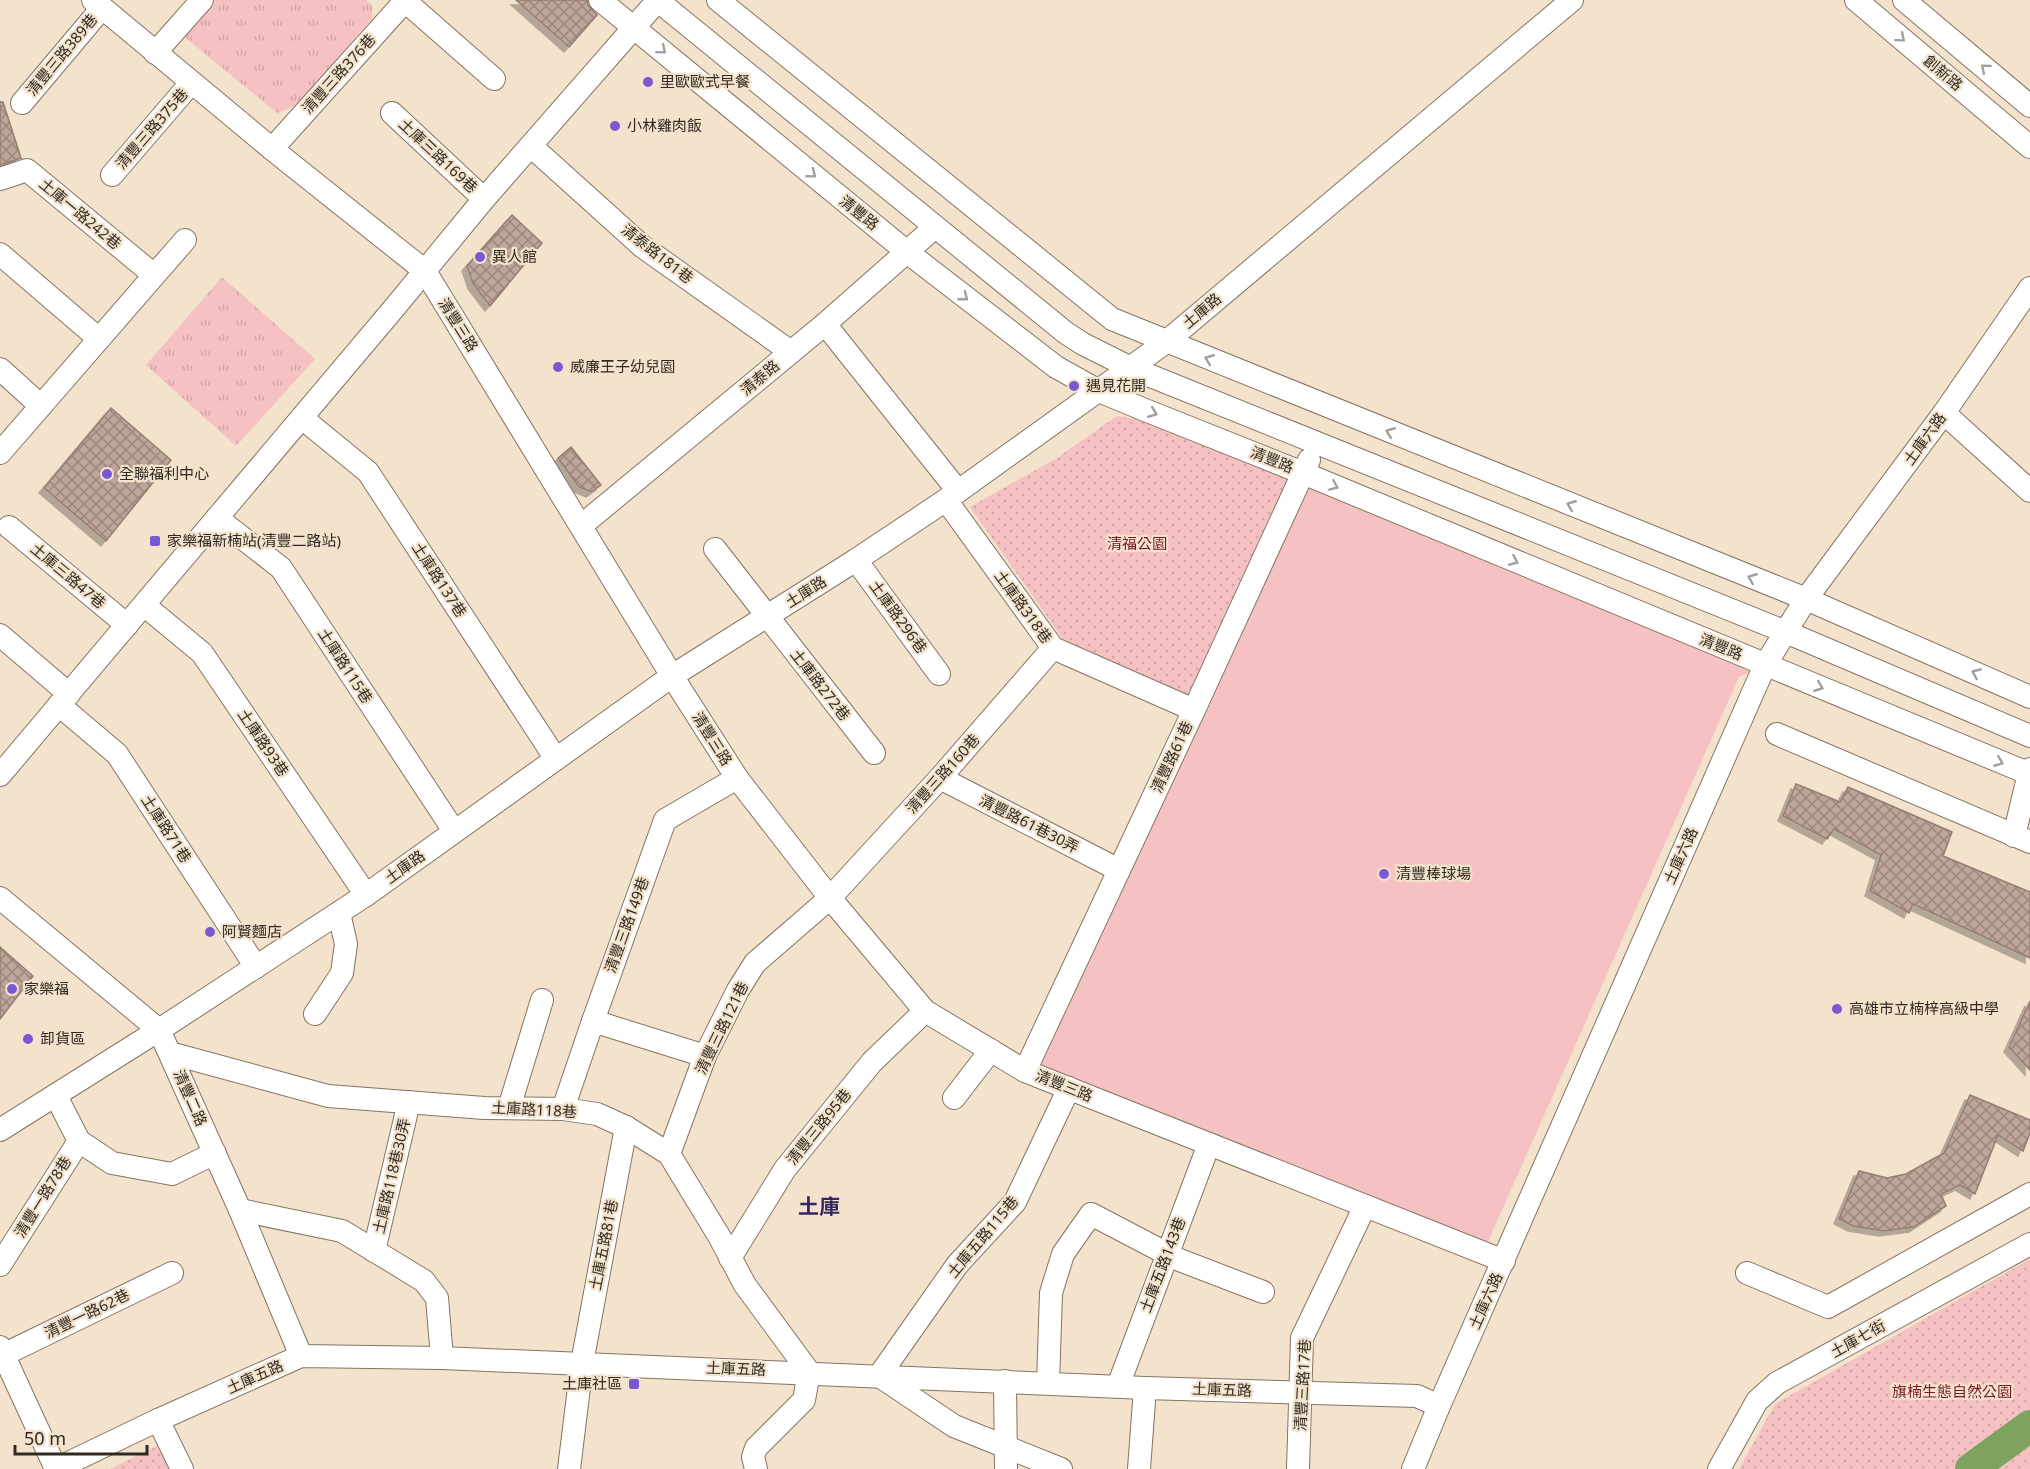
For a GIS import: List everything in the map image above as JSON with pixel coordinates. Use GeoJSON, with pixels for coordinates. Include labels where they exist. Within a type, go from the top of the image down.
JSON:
{"type":"FeatureCollection","features":[{"type":"Feature","properties":{"kind":"street"},"geometry":{"type":"LineString","coordinates":[[155,53],[202,0]]}},
{"type":"Feature","properties":{"kind":"street","name":"清豐路"},"geometry":{"type":"LineString","coordinates":[[600,0],[907,252],[1038,355],[1099,391],[2029,772]]}},
{"type":"Feature","properties":{"kind":"street"},"geometry":{"type":"LineString","coordinates":[[0,775],[484,199],[658,0],[1066,333],[1083,344],[1131,368],[1786,632],[2030,736]]}},
{"type":"Feature","properties":{"kind":"street"},"geometry":{"type":"LineString","coordinates":[[718,0],[1112,319],[1806,599],[2030,697]]}},
{"type":"Feature","properties":{"kind":"street","name":"土庫路"},"geometry":{"type":"LineString","coordinates":[[0,1130],[366,895],[672,676],[856,560],[1131,368],[1166,342],[1572,0]]}},
{"type":"Feature","properties":{"kind":"street","name":"創新路"},"geometry":{"type":"LineString","coordinates":[[1856,0],[2030,147]]}},
{"type":"Feature","properties":{"kind":"street","name":"創新路"},"geometry":{"type":"LineString","coordinates":[[1904,0],[2030,106]]}},
{"type":"Feature","properties":{"kind":"street"},"geometry":{"type":"LineString","coordinates":[[397,3],[494,79]]}},
{"type":"Feature","properties":{"kind":"street","name":"清豐三路376巷"},"geometry":{"type":"LineString","coordinates":[[272,149],[397,3]]}},
{"type":"Feature","properties":{"kind":"street","name":"清豐三路"},"geometry":{"type":"LineString","coordinates":[[97,4],[272,149],[425,271],[672,676],[737,778],[830,898],[925,1011],[1025,1071],[1504,1261]]}},
{"type":"Feature","properties":{"kind":"street","name":"清豐三路389巷"},"geometry":{"type":"LineString","coordinates":[[22,103],[97,4]]}},
{"type":"Feature","properties":{"kind":"street","name":"清豐三路375巷"},"geometry":{"type":"LineString","coordinates":[[112,175],[191,83]]}},
{"type":"Feature","properties":{"kind":"street","name":"土庫三路169巷"},"geometry":{"type":"LineString","coordinates":[[392,113],[484,199]]}},
{"type":"Feature","properties":{"kind":"street","name":"清泰路181巷"},"geometry":{"type":"LineString","coordinates":[[531,146],[643,247],[791,352]]}},
{"type":"Feature","properties":{"kind":"street","name":"土庫一路242巷"},"geometry":{"type":"LineString","coordinates":[[0,179],[27,170],[154,275]]}},
{"type":"Feature","properties":{"kind":"street","name":"清泰路"},"geometry":{"type":"LineString","coordinates":[[582,525],[825,324],[935,226]]}},
{"type":"Feature","properties":{"kind":"street"},"geometry":{"type":"LineString","coordinates":[[0,453],[185,240]]}},
{"type":"Feature","properties":{"kind":"street"},"geometry":{"type":"LineString","coordinates":[[0,254],[99,339]]}},
{"type":"Feature","properties":{"kind":"street","name":"土庫六路"},"geometry":{"type":"LineString","coordinates":[[1413,1469],[1765,665],[1806,599],[1944,413],[2030,288]]}},
{"type":"Feature","properties":{"kind":"street","name":"土庫路318巷"},"geometry":{"type":"LineString","coordinates":[[825,324],[952,495],[1053,648],[1194,710]]}},
{"type":"Feature","properties":{"kind":"street"},"geometry":{"type":"LineString","coordinates":[[0,369],[41,406]]}},
{"type":"Feature","properties":{"kind":"street"},"geometry":{"type":"LineString","coordinates":[[1944,413],[2030,491]]}},
{"type":"Feature","properties":{"kind":"street","name":"土庫路137巷"},"geometry":{"type":"LineString","coordinates":[[302,418],[368,472],[556,759]]}},
{"type":"Feature","properties":{"kind":"street","name":"清豐路61巷"},"geometry":{"type":"LineString","coordinates":[[1025,1071],[1317,442]]}},
{"type":"Feature","properties":{"kind":"street","name":"土庫路115巷"},"geometry":{"type":"LineString","coordinates":[[218,518],[281,568],[454,831]]}},
{"type":"Feature","properties":{"kind":"street","name":"土庫三路47巷"},"geometry":{"type":"LineString","coordinates":[[9,527],[127,625]]}},
{"type":"Feature","properties":{"kind":"street","name":"土庫路272巷"},"geometry":{"type":"LineString","coordinates":[[715,549],[874,753]]}},
{"type":"Feature","properties":{"kind":"street","name":"土庫路296巷"},"geometry":{"type":"LineString","coordinates":[[856,560],[939,674]]}},
{"type":"Feature","properties":{"kind":"street","name":"土庫路93巷"},"geometry":{"type":"LineString","coordinates":[[144,605],[202,653],[366,895]]}},
{"type":"Feature","properties":{"kind":"street","name":"土庫路71巷"},"geometry":{"type":"LineString","coordinates":[[0,635],[117,754],[256,967]]}},
{"type":"Feature","properties":{"kind":"street","name":"清豐三路160巷"},"geometry":{"type":"LineString","coordinates":[[830,898],[940,778],[1053,648]]}},
{"type":"Feature","properties":{"kind":"street"},"geometry":{"type":"LineString","coordinates":[[1777,735],[2022,839],[2029,772]]}},
{"type":"Feature","properties":{"kind":"street","name":"清豐三路149巷"},"geometry":{"type":"LineString","coordinates":[[563,1109],[592,1021],[665,820],[737,778]]}},
{"type":"Feature","properties":{"kind":"street","name":"清豐路61巷30弄"},"geometry":{"type":"LineString","coordinates":[[940,778],[1119,870]]}},
{"type":"Feature","properties":{"kind":"street","name":"清豐二路"},"geometry":{"type":"LineString","coordinates":[[0,898],[159,1030],[240,1210],[301,1356]]}},
{"type":"Feature","properties":{"kind":"street","name":"清豐三路121巷"},"geometry":{"type":"LineString","coordinates":[[669,1154],[705,1056],[738,990],[755,963],[830,898]]}},
{"type":"Feature","properties":{"kind":"street"},"geometry":{"type":"LineString","coordinates":[[315,1014],[342,973],[346,944],[339,913]]}},
{"type":"Feature","properties":{"kind":"street"},"geometry":{"type":"LineString","coordinates":[[509,1108],[542,1000]]}},
{"type":"Feature","properties":{"kind":"street","name":"清豐三路95巷"},"geometry":{"type":"LineString","coordinates":[[730,1258],[785,1169],[872,1062],[925,1011]]}},
{"type":"Feature","properties":{"kind":"street"},"geometry":{"type":"LineString","coordinates":[[592,1021],[705,1056]]}},
{"type":"Feature","properties":{"kind":"street"},"geometry":{"type":"LineString","coordinates":[[954,1098],[991,1050]]}},
{"type":"Feature","properties":{"kind":"street","name":"土庫路118巷"},"geometry":{"type":"LineString","coordinates":[[170,1053],[328,1096],[509,1108],[563,1109],[597,1114],[626,1126],[669,1154],[697,1196],[744,1285],[809,1372]]}},
{"type":"Feature","properties":{"kind":"street","name":"土庫五路115巷"},"geometry":{"type":"LineString","coordinates":[[879,1376],[957,1265],[1016,1202],[1069,1088]]}},
{"type":"Feature","properties":{"kind":"street","name":"清豐一路78巷"},"geometry":{"type":"LineString","coordinates":[[0,1265],[79,1141],[56,1096]]}},
{"type":"Feature","properties":{"kind":"street","name":"土庫路118巷30弄"},"geometry":{"type":"LineString","coordinates":[[374,1251],[409,1102]]}},
{"type":"Feature","properties":{"kind":"street","name":"土庫五路81巷"},"geometry":{"type":"LineString","coordinates":[[569,1469],[582,1363],[626,1126]]}},
{"type":"Feature","properties":{"kind":"street"},"geometry":{"type":"LineString","coordinates":[[79,1141],[112,1163],[172,1174],[215,1153]]}},
{"type":"Feature","properties":{"kind":"street","name":"土庫五路143巷"},"geometry":{"type":"LineString","coordinates":[[1118,1386],[1209,1144]]}},
{"type":"Feature","properties":{"kind":"street"},"geometry":{"type":"LineString","coordinates":[[1747,1274],[1828,1307],[2030,1194]]}},
{"type":"Feature","properties":{"kind":"street","name":"清豐三路17巷"},"geometry":{"type":"LineString","coordinates":[[1298,1469],[1302,1338],[1365,1206]]}},
{"type":"Feature","properties":{"kind":"street"},"geometry":{"type":"LineString","coordinates":[[240,1210],[342,1231],[424,1281],[437,1298],[442,1358]]}},
{"type":"Feature","properties":{"kind":"street"},"geometry":{"type":"LineString","coordinates":[[1048,1383],[1051,1293],[1063,1254],[1091,1214],[1167,1254],[1263,1292]]}},
{"type":"Feature","properties":{"kind":"street","name":"土庫七街"},"geometry":{"type":"LineString","coordinates":[[1719,1469],[1757,1401],[1777,1383],[2030,1244]]}},
{"type":"Feature","properties":{"kind":"street","name":"清豐一路62巷"},"geometry":{"type":"LineString","coordinates":[[2,1351],[172,1273]]}},
{"type":"Feature","properties":{"kind":"street"},"geometry":{"type":"LineString","coordinates":[[2,1351],[56,1469]]}},
{"type":"Feature","properties":{"kind":"street","name":"土庫五路"},"geometry":{"type":"LineString","coordinates":[[56,1469],[301,1356],[582,1363],[1145,1388],[1417,1396],[1439,1406]]}},
{"type":"Feature","properties":{"kind":"street"},"geometry":{"type":"LineString","coordinates":[[756,1469],[753,1457],[756,1448],[804,1400],[809,1372]]}},
{"type":"Feature","properties":{"kind":"street"},"geometry":{"type":"LineString","coordinates":[[879,1376],[954,1426],[1061,1469]]}},
{"type":"Feature","properties":{"kind":"street"},"geometry":{"type":"LineString","coordinates":[[1005,1381],[1006,1469]]}},
{"type":"Feature","properties":{"kind":"street"},"geometry":{"type":"LineString","coordinates":[[1139,1469],[1145,1388]]}},
{"type":"Feature","properties":{"kind":"street"},"geometry":{"type":"LineString","coordinates":[[158,1420],[182,1469]]}},
{"type":"Feature","properties":{"kind":"green space"},"geometry":{"type":"Polygon","coordinates":[[[212,0],[366,0],[372,5],[372,18],[299,104],[277,113],[182,35],[212,0]]]}},
{"type":"Feature","properties":{"kind":"green space"},"geometry":{"type":"Polygon","coordinates":[[[222,277],[315,359],[236,446],[146,365],[222,277]]]}},
{"type":"Feature","properties":{"kind":"green space","name":"清福公園"},"geometry":{"type":"Polygon","coordinates":[[[1117,416],[1140,420],[1160,429],[1303,473],[1189,696],[1063,639],[970,507],[1057,458],[1117,416]]]}},
{"type":"Feature","properties":{"kind":"green space","name":"清豐棒球場"},"geometry":{"type":"Polygon","coordinates":[[[1303,473],[1765,665],[1739,677],[1486,1246],[1025,1071],[1303,473]]]}},
{"type":"Feature","properties":{"kind":"green space","name":"旗楠生態自然公園"},"geometry":{"type":"Polygon","coordinates":[[[2030,1259],[2030,1469],[1739,1469],[1775,1404],[2030,1259]]]}},
{"type":"Feature","properties":{"kind":"green space"},"geometry":{"type":"Polygon","coordinates":[[[163,1443],[174,1469],[110,1469],[163,1443]]]}},
{"type":"Feature","properties":{"kind":"building"},"geometry":{"type":"Polygon","coordinates":[[[516,0],[587,0],[588,5],[597,15],[569,47],[516,0]]]}},
{"type":"Feature","properties":{"kind":"building"},"geometry":{"type":"Polygon","coordinates":[[[0,102],[3,102],[21,158],[0,165],[0,102]]]}},
{"type":"Feature","properties":{"kind":"building"},"geometry":{"type":"Polygon","coordinates":[[[512,215],[542,243],[490,306],[473,284],[467,266],[512,215]]]}},
{"type":"Feature","properties":{"kind":"building","name":"全聯福利中心"},"geometry":{"type":"Polygon","coordinates":[[[111,408],[171,460],[106,541],[44,488],[111,408]]]}},
{"type":"Feature","properties":{"kind":"building"},"geometry":{"type":"Polygon","coordinates":[[[571,447],[601,485],[591,492],[579,487],[558,458],[571,447]]]}},
{"type":"Feature","properties":{"kind":"building"},"geometry":{"type":"Polygon","coordinates":[[[1796,784],[1840,802],[1848,787],[1952,832],[1943,856],[2030,892],[2030,958],[1913,904],[1909,913],[1870,891],[1881,855],[1834,829],[1827,839],[1783,816],[1796,784]]]}},
{"type":"Feature","properties":{"kind":"building","name":"家樂福"},"geometry":{"type":"Polygon","coordinates":[[[0,947],[33,976],[0,1019],[0,947]]]}},
{"type":"Feature","properties":{"kind":"building"},"geometry":{"type":"Polygon","coordinates":[[[2030,1001],[2030,1070],[2009,1047],[2030,1001]]]}},
{"type":"Feature","properties":{"kind":"building"},"geometry":{"type":"Polygon","coordinates":[[[1970,1095],[2030,1120],[2030,1133],[2023,1151],[1998,1135],[1975,1194],[1960,1185],[1941,1194],[1946,1206],[1914,1227],[1884,1231],[1853,1226],[1839,1219],[1859,1171],[1887,1178],[1906,1174],[1944,1153],[1970,1095]]]}},
{"type":"Feature","properties":{"kind":"waterway"},"geometry":{"type":"LineString","coordinates":[[1971,1469],[2030,1426]]}},
{"type":"Feature","properties":{"kind":"place","name":"里歐歐式早餐"},"geometry":{"type":"Point","coordinates":[648,82]}},
{"type":"Feature","properties":{"kind":"place","name":"小林雞肉飯"},"geometry":{"type":"Point","coordinates":[615,126]}},
{"type":"Feature","properties":{"kind":"place","name":"異人館"},"geometry":{"type":"Point","coordinates":[480,257]}},
{"type":"Feature","properties":{"kind":"place","name":"威廉王子幼兒園"},"geometry":{"type":"Point","coordinates":[558,367]}},
{"type":"Feature","properties":{"kind":"place","name":"遇見花開"},"geometry":{"type":"Point","coordinates":[1074,386]}},
{"type":"Feature","properties":{"kind":"place","name":"全聯福利中心"},"geometry":{"type":"Point","coordinates":[107,474]}},
{"type":"Feature","properties":{"kind":"place","name":"家樂福新楠站(清豐二路站)"},"geometry":{"type":"Point","coordinates":[155,541]}},
{"type":"Feature","properties":{"kind":"place","name":"清豐棒球場"},"geometry":{"type":"Point","coordinates":[1384,874]}},
{"type":"Feature","properties":{"kind":"place","name":"阿賢麵店"},"geometry":{"type":"Point","coordinates":[210,932]}},
{"type":"Feature","properties":{"kind":"place","name":"家樂福"},"geometry":{"type":"Point","coordinates":[12,989]}},
{"type":"Feature","properties":{"kind":"place","name":"高雄市立楠梓高級中學"},"geometry":{"type":"Point","coordinates":[1837,1009]}},
{"type":"Feature","properties":{"kind":"place","name":"卸貨區"},"geometry":{"type":"Point","coordinates":[28,1039]}},
{"type":"Feature","properties":{"kind":"place","name":"土庫社區"},"geometry":{"type":"Point","coordinates":[634,1384]}},
{"type":"Feature","properties":{"kind":"district","name":"土庫"},"geometry":{"type":"Point","coordinates":[819,1207]}}]}
